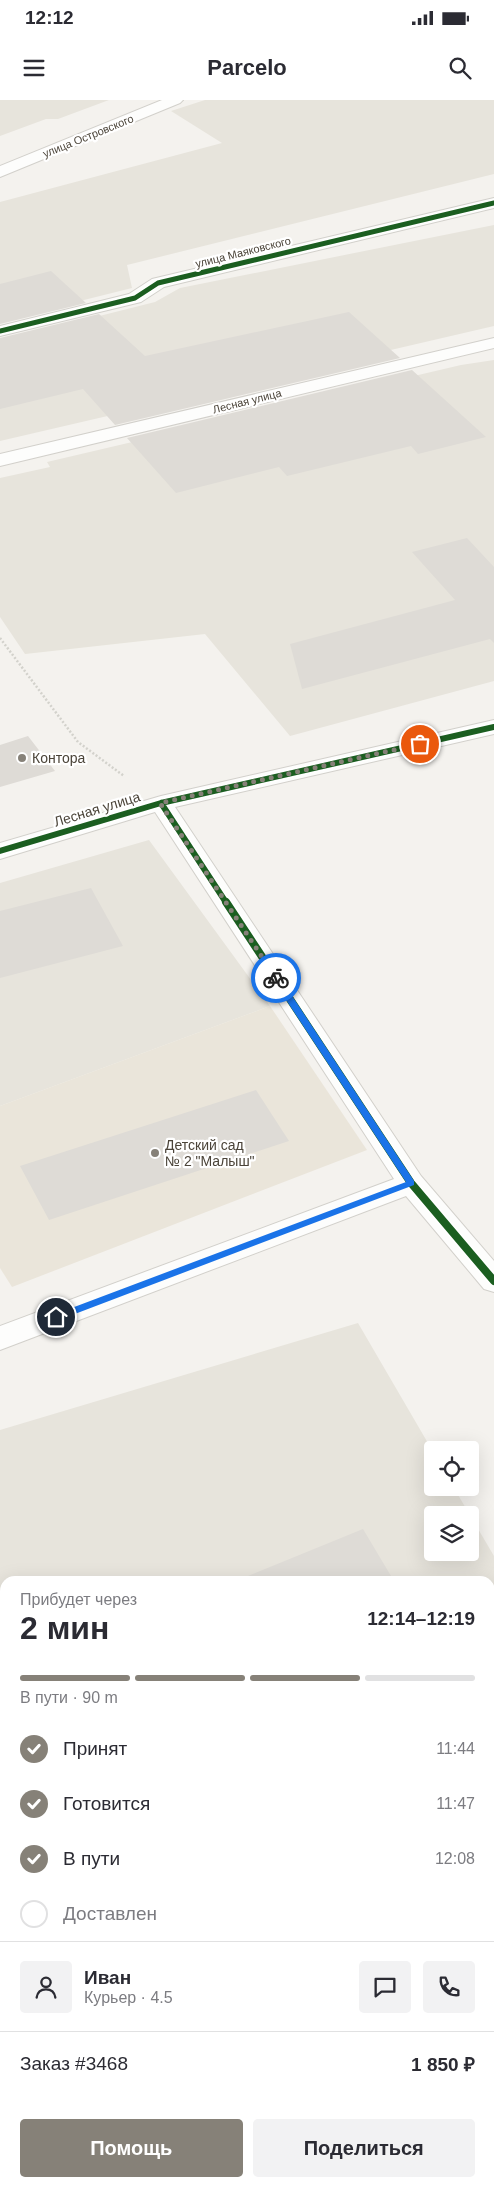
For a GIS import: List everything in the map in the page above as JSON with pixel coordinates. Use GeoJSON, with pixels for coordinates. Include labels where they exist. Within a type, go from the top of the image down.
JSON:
{"type":"FeatureCollection","features":[{"type":"Feature","properties":{"kind":"street","name":"улица Островского"},"geometry":{"type":"LineString","coordinates":[[0,172],[175,100]]}},
{"type":"Feature","properties":{"kind":"street","name":"улица Маяковского"},"geometry":{"type":"LineString","coordinates":[[0,331],[135,298],[158,283],[494,203]]}},
{"type":"Feature","properties":{"kind":"street","name":"Лесная улица"},"geometry":{"type":"LineString","coordinates":[[0,460],[494,343]]}},
{"type":"Feature","properties":{"kind":"street","name":"Лесная улица"},"geometry":{"type":"LineString","coordinates":[[0,851],[160,803],[494,727]]}},
{"type":"Feature","properties":{"kind":"street"},"geometry":{"type":"LineString","coordinates":[[160,803],[411,1183],[494,1281]]}},
{"type":"Feature","properties":{"kind":"street"},"geometry":{"type":"LineString","coordinates":[[0,1338],[411,1183]]}},
{"type":"Feature","properties":{"kind":"path"},"geometry":{"type":"LineString","coordinates":[[0,638],[78,742],[160,803]]}},
{"type":"Feature","properties":{"kind":"shaded area"},"geometry":{"type":"Polygon","coordinates":[[[0,100],[109,100],[58,119],[46,119],[0,136],[0,100]]]}},
{"type":"Feature","properties":{"kind":"shaded area"},"geometry":{"type":"Polygon","coordinates":[[[205,100],[494,100],[494,174],[127,265],[132,288],[0,321],[0,202],[222,143],[171,111],[205,100]]]}},
{"type":"Feature","properties":{"kind":"shaded area"},"geometry":{"type":"Polygon","coordinates":[[[494,225],[494,326],[0,441],[0,341],[155,302],[180,288],[494,225]]]}},
{"type":"Feature","properties":{"kind":"shaded area"},"geometry":{"type":"Polygon","coordinates":[[[494,360],[494,681],[290,736],[205,634],[25,654],[0,617],[0,478],[50,467],[47,462],[461,365],[494,360]]]}},
{"type":"Feature","properties":{"kind":"shaded area"},"geometry":{"type":"Polygon","coordinates":[[[149,840],[270,1006],[0,1106],[0,883],[149,840]]]}},
{"type":"Feature","properties":{"kind":"shaded area"},"geometry":{"type":"Polygon","coordinates":[[[270,1006],[367,1150],[12,1287],[0,1268],[0,1106],[270,1006]]]}},
{"type":"Feature","properties":{"kind":"shaded area"},"geometry":{"type":"Polygon","coordinates":[[[358,1323],[427,1441],[424,1441],[424,1496],[459,1496],[465,1506],[424,1506],[424,1561],[479,1561],[479,1530],[494,1556],[494,1576],[0,1576],[0,1430],[358,1323]]]}},
{"type":"Feature","properties":{"kind":"building"},"geometry":{"type":"Polygon","coordinates":[[[51,271],[86,303],[0,324],[0,284],[51,271]]]}},
{"type":"Feature","properties":{"kind":"building"},"geometry":{"type":"Polygon","coordinates":[[[349,312],[400,358],[115,425],[83,389],[0,409],[0,338],[99,314],[145,356],[349,312]]]}},
{"type":"Feature","properties":{"kind":"building"},"geometry":{"type":"Polygon","coordinates":[[[412,370],[486,437],[418,454],[411,446],[287,476],[279,467],[176,493],[127,438],[412,370]]]}},
{"type":"Feature","properties":{"kind":"building"},"geometry":{"type":"Polygon","coordinates":[[[467,538],[494,567],[494,643],[490,639],[302,689],[290,644],[455,600],[412,552],[467,538]]]}},
{"type":"Feature","properties":{"kind":"building","name":"Контора"},"geometry":{"type":"Polygon","coordinates":[[[28,736],[55,771],[0,787],[0,745],[28,736]]]}},
{"type":"Feature","properties":{"kind":"building"},"geometry":{"type":"Polygon","coordinates":[[[91,888],[123,946],[0,978],[0,911],[91,888]]]}},
{"type":"Feature","properties":{"kind":"building","name":"Детский сад № 2 \"Малыш\""},"geometry":{"type":"Polygon","coordinates":[[[256,1090],[289,1141],[49,1220],[20,1166],[256,1090]]]}},
{"type":"Feature","properties":{"kind":"building"},"geometry":{"type":"Polygon","coordinates":[[[363,1529],[391,1576],[248,1576],[363,1529]]]}},
{"type":"Feature","properties":{"kind":"cycle path"},"geometry":{"type":"LineString","coordinates":[[0,331],[135,298],[158,283],[494,203]]}},
{"type":"Feature","properties":{"kind":"cycle path"},"geometry":{"type":"LineString","coordinates":[[0,851],[161,803],[494,727]]}},
{"type":"Feature","properties":{"kind":"cycle path"},"geometry":{"type":"LineString","coordinates":[[161,803],[411,1183],[494,1281]]}},
{"type":"Feature","properties":{"kind":"way so far"},"geometry":{"type":"LineString","coordinates":[[276,978],[160,803],[420,744]]}},
{"type":"Feature","properties":{"kind":"place","name":"Контора"},"geometry":{"type":"Point","coordinates":[22,758]}},
{"type":"Feature","properties":{"kind":"place","name":"Детский сад № 2 \"Малыш\""},"geometry":{"type":"Point","coordinates":[155,1153]}},
{"type":"Feature","properties":{"kind":"route"},"geometry":{"type":"LineString","coordinates":[[56,1317],[411,1183],[276,978]]}}]}
